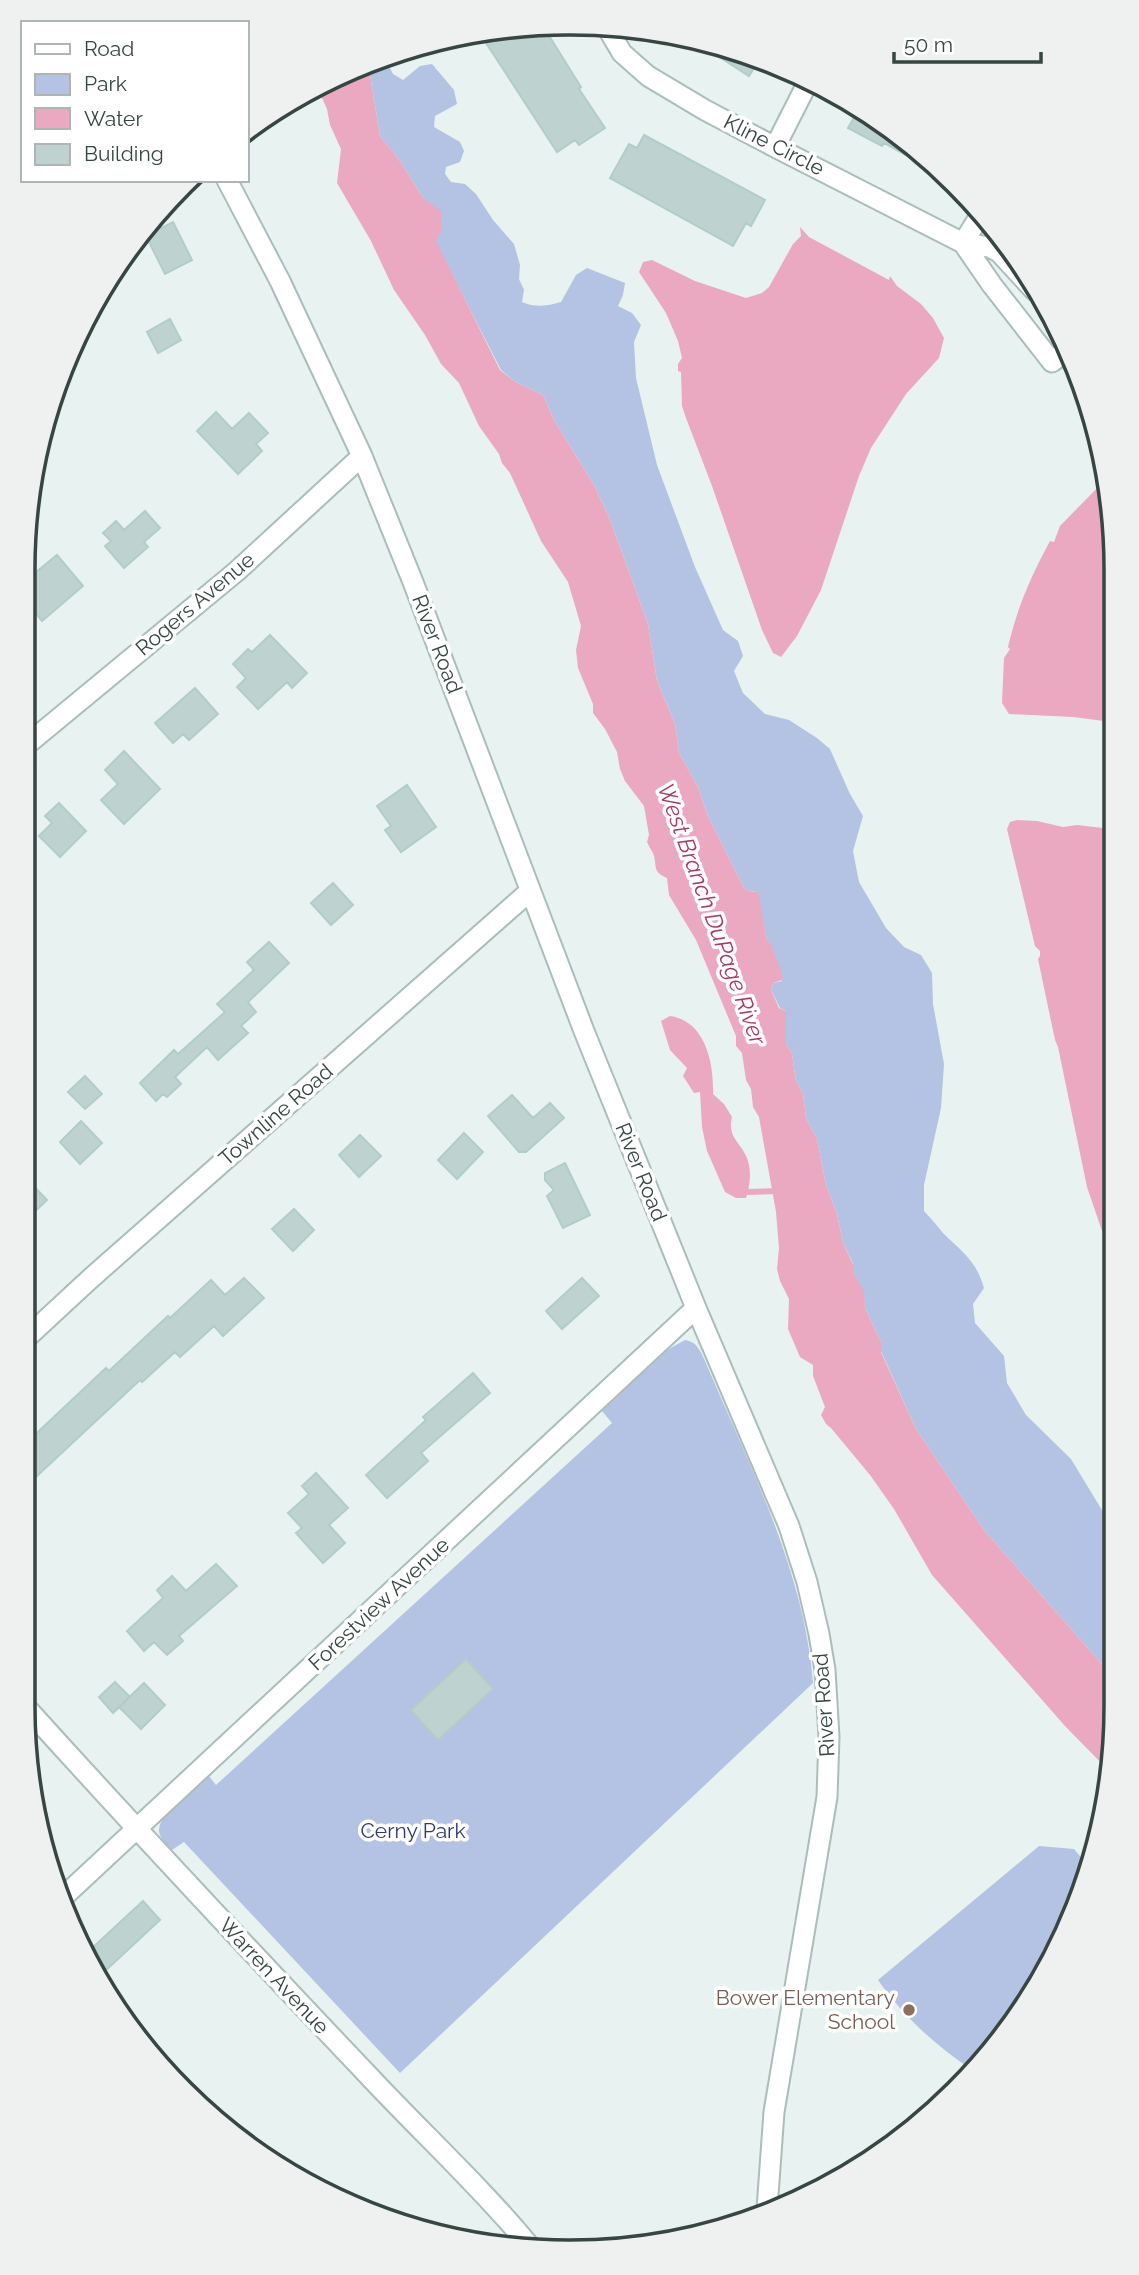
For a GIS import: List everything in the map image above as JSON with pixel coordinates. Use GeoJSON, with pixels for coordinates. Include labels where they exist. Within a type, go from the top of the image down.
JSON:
{"type":"FeatureCollection","features":[{"type":"Feature","properties":{"kind":"street","name":"Kline Circle"},"geometry":{"type":"LineString","coordinates":[[613,37],[622,53],[648,76],[705,110],[963,243],[989,247],[1001,254]]}},
{"type":"Feature","properties":{"kind":"street"},"geometry":{"type":"LineString","coordinates":[[775,147],[804,89]]}},
{"type":"Feature","properties":{"kind":"street","name":"River Road"},"geometry":{"type":"LineString","coordinates":[[228,182],[280,281],[362,456],[413,582],[530,891],[696,1308],[789,1526],[807,1582],[819,1634],[828,1707],[827,1797],[774,2112],[768,2202]]}},
{"type":"Feature","properties":{"kind":"street"},"geometry":{"type":"LineString","coordinates":[[963,243],[976,223]]}},
{"type":"Feature","properties":{"kind":"street","name":"Kline Circle"},"geometry":{"type":"LineString","coordinates":[[963,243],[1052,362],[1059,356]]}},
{"type":"Feature","properties":{"kind":"street","name":"Rogers Avenue"},"geometry":{"type":"LineString","coordinates":[[35,738],[237,571],[362,456]]}},
{"type":"Feature","properties":{"kind":"street","name":"Townline Road"},"geometry":{"type":"LineString","coordinates":[[35,1330],[530,891]]}},
{"type":"Feature","properties":{"kind":"street","name":"Forestview Avenue"},"geometry":{"type":"LineString","coordinates":[[69,1892],[696,1308]]}},
{"type":"Feature","properties":{"kind":"street","name":"Warren Avenue"},"geometry":{"type":"LineString","coordinates":[[35,1718],[137,1830],[523,2238]]}},
{"type":"Feature","properties":{"kind":"green space"},"geometry":{"type":"Polygon","coordinates":[[[432,64],[454,90],[457,104],[435,116],[434,127],[460,142],[464,151],[460,162],[446,167],[445,174],[451,182],[465,184],[476,194],[493,220],[514,244],[520,265],[519,279],[524,290],[522,302],[541,306],[561,302],[576,275],[587,268],[625,283],[618,306],[632,313],[641,325],[634,342],[636,378],[657,465],[695,567],[723,630],[738,641],[743,656],[734,671],[743,693],[765,714],[789,720],[830,749],[863,816],[853,851],[859,882],[886,928],[904,947],[921,955],[932,973],[933,1004],[944,1064],[941,1108],[924,1185],[924,1211],[968,1257],[981,1278],[984,1288],[973,1304],[975,1323],[1004,1356],[1007,1383],[1026,1415],[1071,1459],[1104,1513],[1104,1666],[984,1530],[916,1429],[865,1308],[863,1291],[853,1273],[853,1263],[843,1243],[837,1214],[826,1185],[817,1139],[806,1118],[803,1093],[796,1081],[792,1054],[786,1044],[786,1011],[780,1008],[771,990],[773,983],[782,981],[767,941],[757,891],[749,892],[744,888],[707,814],[698,787],[679,753],[675,724],[657,681],[648,624],[609,517],[594,485],[554,420],[543,395],[514,381],[501,370],[435,241],[441,231],[434,207],[423,198],[400,161],[380,136],[370,74],[389,66],[393,74],[403,80],[420,66],[432,64]]]}},
{"type":"Feature","properties":{"kind":"green space","name":"Cerny Park"},"geometry":{"type":"Polygon","coordinates":[[[685,1340],[695,1345],[701,1353],[772,1518],[799,1599],[813,1683],[400,2073],[184,1842],[172,1850],[168,1846],[160,1834],[160,1824],[171,1809],[208,1775],[216,1785],[612,1423],[602,1411],[667,1350],[685,1340]]]}},
{"type":"Feature","properties":{"kind":"green space"},"geometry":{"type":"Polygon","coordinates":[[[1039,1846],[1074,1849],[1082,1858],[1063,1910],[1032,1973],[994,2031],[965,2065],[921,2030],[878,1980],[1039,1846]]]}},
{"type":"Feature","properties":{"kind":"water","name":"West Branch DuPage River"},"geometry":{"type":"Polygon","coordinates":[[[370,74],[380,136],[400,161],[423,198],[441,211],[441,231],[436,241],[500,370],[514,381],[543,395],[554,420],[594,485],[609,517],[648,624],[657,681],[675,724],[679,753],[698,787],[707,814],[744,888],[749,892],[758,891],[767,941],[771,944],[783,977],[773,983],[771,990],[779,1008],[786,1011],[786,1044],[792,1054],[796,1081],[803,1093],[806,1118],[817,1139],[826,1185],[837,1214],[843,1243],[853,1264],[853,1273],[864,1291],[865,1308],[881,1342],[881,1352],[916,1429],[984,1530],[1104,1666],[1100,1762],[1065,1726],[932,1575],[894,1509],[821,1415],[825,1407],[813,1376],[813,1365],[800,1357],[788,1329],[789,1299],[777,1269],[779,1248],[776,1212],[759,1117],[753,1107],[742,1053],[736,1046],[736,1036],[696,940],[669,895],[667,878],[657,870],[647,842],[649,835],[644,806],[625,781],[617,752],[593,713],[593,704],[578,668],[576,650],[581,626],[568,582],[541,541],[510,473],[479,426],[459,383],[441,364],[394,290],[371,241],[337,183],[341,149],[330,125],[321,96],[370,74]]]}},
{"type":"Feature","properties":{"kind":"water"},"geometry":{"type":"Polygon","coordinates":[[[800,227],[809,237],[889,280],[890,276],[897,286],[921,304],[944,338],[939,358],[906,394],[871,448],[821,590],[797,636],[781,657],[773,653],[762,630],[682,406],[681,372],[678,371],[678,364],[682,358],[678,341],[666,313],[639,272],[643,262],[652,260],[695,281],[746,298],[762,293],[769,287],[793,244],[801,236],[800,227]]]}},
{"type":"Feature","properties":{"kind":"water"},"geometry":{"type":"Polygon","coordinates":[[[1097,488],[1103,535],[1104,721],[1009,714],[1002,703],[1004,658],[1010,649],[1008,647],[1016,619],[1037,567],[1050,541],[1054,542],[1060,526],[1097,488]]]}},
{"type":"Feature","properties":{"kind":"water"},"geometry":{"type":"Polygon","coordinates":[[[1037,821],[1063,827],[1077,825],[1104,828],[1104,1237],[1087,1187],[1038,959],[1040,951],[1035,946],[1007,829],[1010,822],[1037,821]]]}},
{"type":"Feature","properties":{"kind":"water"},"geometry":{"type":"Polygon","coordinates":[[[670,1016],[692,1026],[705,1046],[712,1070],[713,1094],[724,1104],[732,1117],[731,1130],[749,1163],[750,1178],[746,1198],[736,1198],[725,1192],[707,1151],[702,1127],[700,1092],[694,1093],[683,1076],[687,1068],[670,1050],[661,1021],[670,1016]]]}},
{"type":"Feature","properties":{"kind":"building"},"geometry":{"type":"Polygon","coordinates":[[[549,36],[605,128],[579,145],[575,140],[557,152],[486,42],[549,36]]]}},
{"type":"Feature","properties":{"kind":"building"},"geometry":{"type":"Polygon","coordinates":[[[718,56],[754,68],[749,76],[718,56]]]}},
{"type":"Feature","properties":{"kind":"building"},"geometry":{"type":"Polygon","coordinates":[[[854,118],[909,157],[884,143],[882,146],[848,128],[854,118]]]}},
{"type":"Feature","properties":{"kind":"building"},"geometry":{"type":"Polygon","coordinates":[[[644,135],[765,200],[751,226],[746,223],[733,246],[610,178],[629,144],[637,148],[644,135]]]}},
{"type":"Feature","properties":{"kind":"building"},"geometry":{"type":"Polygon","coordinates":[[[173,222],[192,260],[165,274],[148,240],[156,231],[173,222]]]}},
{"type":"Feature","properties":{"kind":"building"},"geometry":{"type":"Polygon","coordinates":[[[170,319],[181,340],[158,353],[147,332],[170,319]]]}},
{"type":"Feature","properties":{"kind":"building"},"geometry":{"type":"Polygon","coordinates":[[[216,412],[232,429],[249,413],[268,433],[256,444],[262,451],[238,474],[197,431],[216,412]]]}},
{"type":"Feature","properties":{"kind":"building"},"geometry":{"type":"Polygon","coordinates":[[[145,511],[160,528],[144,542],[148,547],[124,568],[105,546],[111,541],[103,533],[116,521],[124,530],[145,511]]]}},
{"type":"Feature","properties":{"kind":"building"},"geometry":{"type":"Polygon","coordinates":[[[57,555],[83,586],[42,621],[35,612],[35,573],[57,555]]]}},
{"type":"Feature","properties":{"kind":"building"},"geometry":{"type":"Polygon","coordinates":[[[270,635],[307,673],[292,688],[287,682],[258,709],[237,687],[246,678],[233,664],[248,649],[252,652],[270,635]]]}},
{"type":"Feature","properties":{"kind":"building"},"geometry":{"type":"Polygon","coordinates":[[[195,688],[218,714],[189,740],[183,734],[173,743],[155,723],[195,688]]]}},
{"type":"Feature","properties":{"kind":"building"},"geometry":{"type":"Polygon","coordinates":[[[124,751],[160,789],[124,824],[101,800],[118,784],[105,770],[124,751]]]}},
{"type":"Feature","properties":{"kind":"building"},"geometry":{"type":"Polygon","coordinates":[[[407,785],[436,827],[401,852],[385,830],[391,826],[377,806],[407,785]]]}},
{"type":"Feature","properties":{"kind":"building"},"geometry":{"type":"Polygon","coordinates":[[[59,803],[86,831],[60,857],[39,836],[52,823],[45,816],[59,803]]]}},
{"type":"Feature","properties":{"kind":"building"},"geometry":{"type":"Polygon","coordinates":[[[333,883],[353,905],[331,925],[311,903],[333,883]]]}},
{"type":"Feature","properties":{"kind":"building"},"geometry":{"type":"Polygon","coordinates":[[[269,942],[289,963],[248,1002],[256,1012],[241,1026],[248,1033],[218,1060],[207,1047],[175,1077],[181,1084],[167,1097],[163,1094],[156,1101],[140,1083],[174,1050],[178,1054],[225,1012],[217,1004],[254,970],[247,962],[269,942]]]}},
{"type":"Feature","properties":{"kind":"building"},"geometry":{"type":"Polygon","coordinates":[[[85,1076],[102,1094],[85,1109],[68,1092],[85,1076]]]}},
{"type":"Feature","properties":{"kind":"building"},"geometry":{"type":"Polygon","coordinates":[[[512,1095],[533,1118],[550,1103],[564,1118],[526,1152],[519,1152],[488,1116],[512,1095]]]}},
{"type":"Feature","properties":{"kind":"building"},"geometry":{"type":"Polygon","coordinates":[[[81,1121],[102,1143],[80,1164],[60,1142],[81,1121]]]}},
{"type":"Feature","properties":{"kind":"building"},"geometry":{"type":"Polygon","coordinates":[[[464,1133],[483,1152],[457,1179],[438,1160],[464,1133]]]}},
{"type":"Feature","properties":{"kind":"building"},"geometry":{"type":"Polygon","coordinates":[[[360,1135],[381,1156],[359,1177],[339,1155],[360,1135]]]}},
{"type":"Feature","properties":{"kind":"building"},"geometry":{"type":"Polygon","coordinates":[[[565,1163],[590,1215],[563,1228],[547,1196],[554,1190],[545,1180],[545,1173],[565,1163]]]}},
{"type":"Feature","properties":{"kind":"building"},"geometry":{"type":"Polygon","coordinates":[[[35,1188],[47,1200],[35,1212],[35,1188]]]}},
{"type":"Feature","properties":{"kind":"building"},"geometry":{"type":"Polygon","coordinates":[[[294,1209],[314,1230],[293,1251],[272,1229],[294,1209]]]}},
{"type":"Feature","properties":{"kind":"building"},"geometry":{"type":"Polygon","coordinates":[[[244,1278],[264,1298],[223,1336],[214,1326],[180,1357],[175,1352],[142,1382],[140,1380],[35,1478],[35,1435],[106,1368],[109,1371],[211,1280],[225,1295],[244,1278]]]}},
{"type":"Feature","properties":{"kind":"building"},"geometry":{"type":"Polygon","coordinates":[[[582,1278],[599,1296],[562,1329],[546,1311],[582,1278]]]}},
{"type":"Feature","properties":{"kind":"building"},"geometry":{"type":"Polygon","coordinates":[[[473,1373],[490,1393],[421,1453],[428,1461],[387,1498],[366,1475],[426,1420],[423,1417],[473,1373]]]}},
{"type":"Feature","properties":{"kind":"building"},"geometry":{"type":"Polygon","coordinates":[[[316,1473],[348,1508],[329,1525],[345,1543],[323,1563],[296,1533],[302,1528],[288,1513],[309,1494],[302,1486],[316,1473]]]}},
{"type":"Feature","properties":{"kind":"building"},"geometry":{"type":"Polygon","coordinates":[[[216,1564],[237,1586],[179,1636],[183,1641],[167,1655],[154,1642],[144,1651],[127,1631],[163,1598],[157,1590],[172,1576],[186,1591],[216,1564]]]}},
{"type":"Feature","properties":{"kind":"building"},"geometry":{"type":"Polygon","coordinates":[[[466,1659],[493,1689],[438,1740],[411,1710],[466,1659]]]}},
{"type":"Feature","properties":{"kind":"building"},"geometry":{"type":"Polygon","coordinates":[[[115,1682],[130,1697],[113,1713],[99,1697],[115,1682]]]}},
{"type":"Feature","properties":{"kind":"building"},"geometry":{"type":"Polygon","coordinates":[[[144,1683],[165,1705],[141,1729],[119,1707],[144,1683]]]}},
{"type":"Feature","properties":{"kind":"building"},"geometry":{"type":"Polygon","coordinates":[[[143,1901],[160,1920],[106,1971],[93,1947],[143,1901]]]}},
{"type":"Feature","properties":{"kind":"waterway"},"geometry":{"type":"LineString","coordinates":[[748,1192],[780,1191]]}},
{"type":"Feature","properties":{"kind":"place","name":"Bower Elementary School"},"geometry":{"type":"Point","coordinates":[909,2010]}}]}
